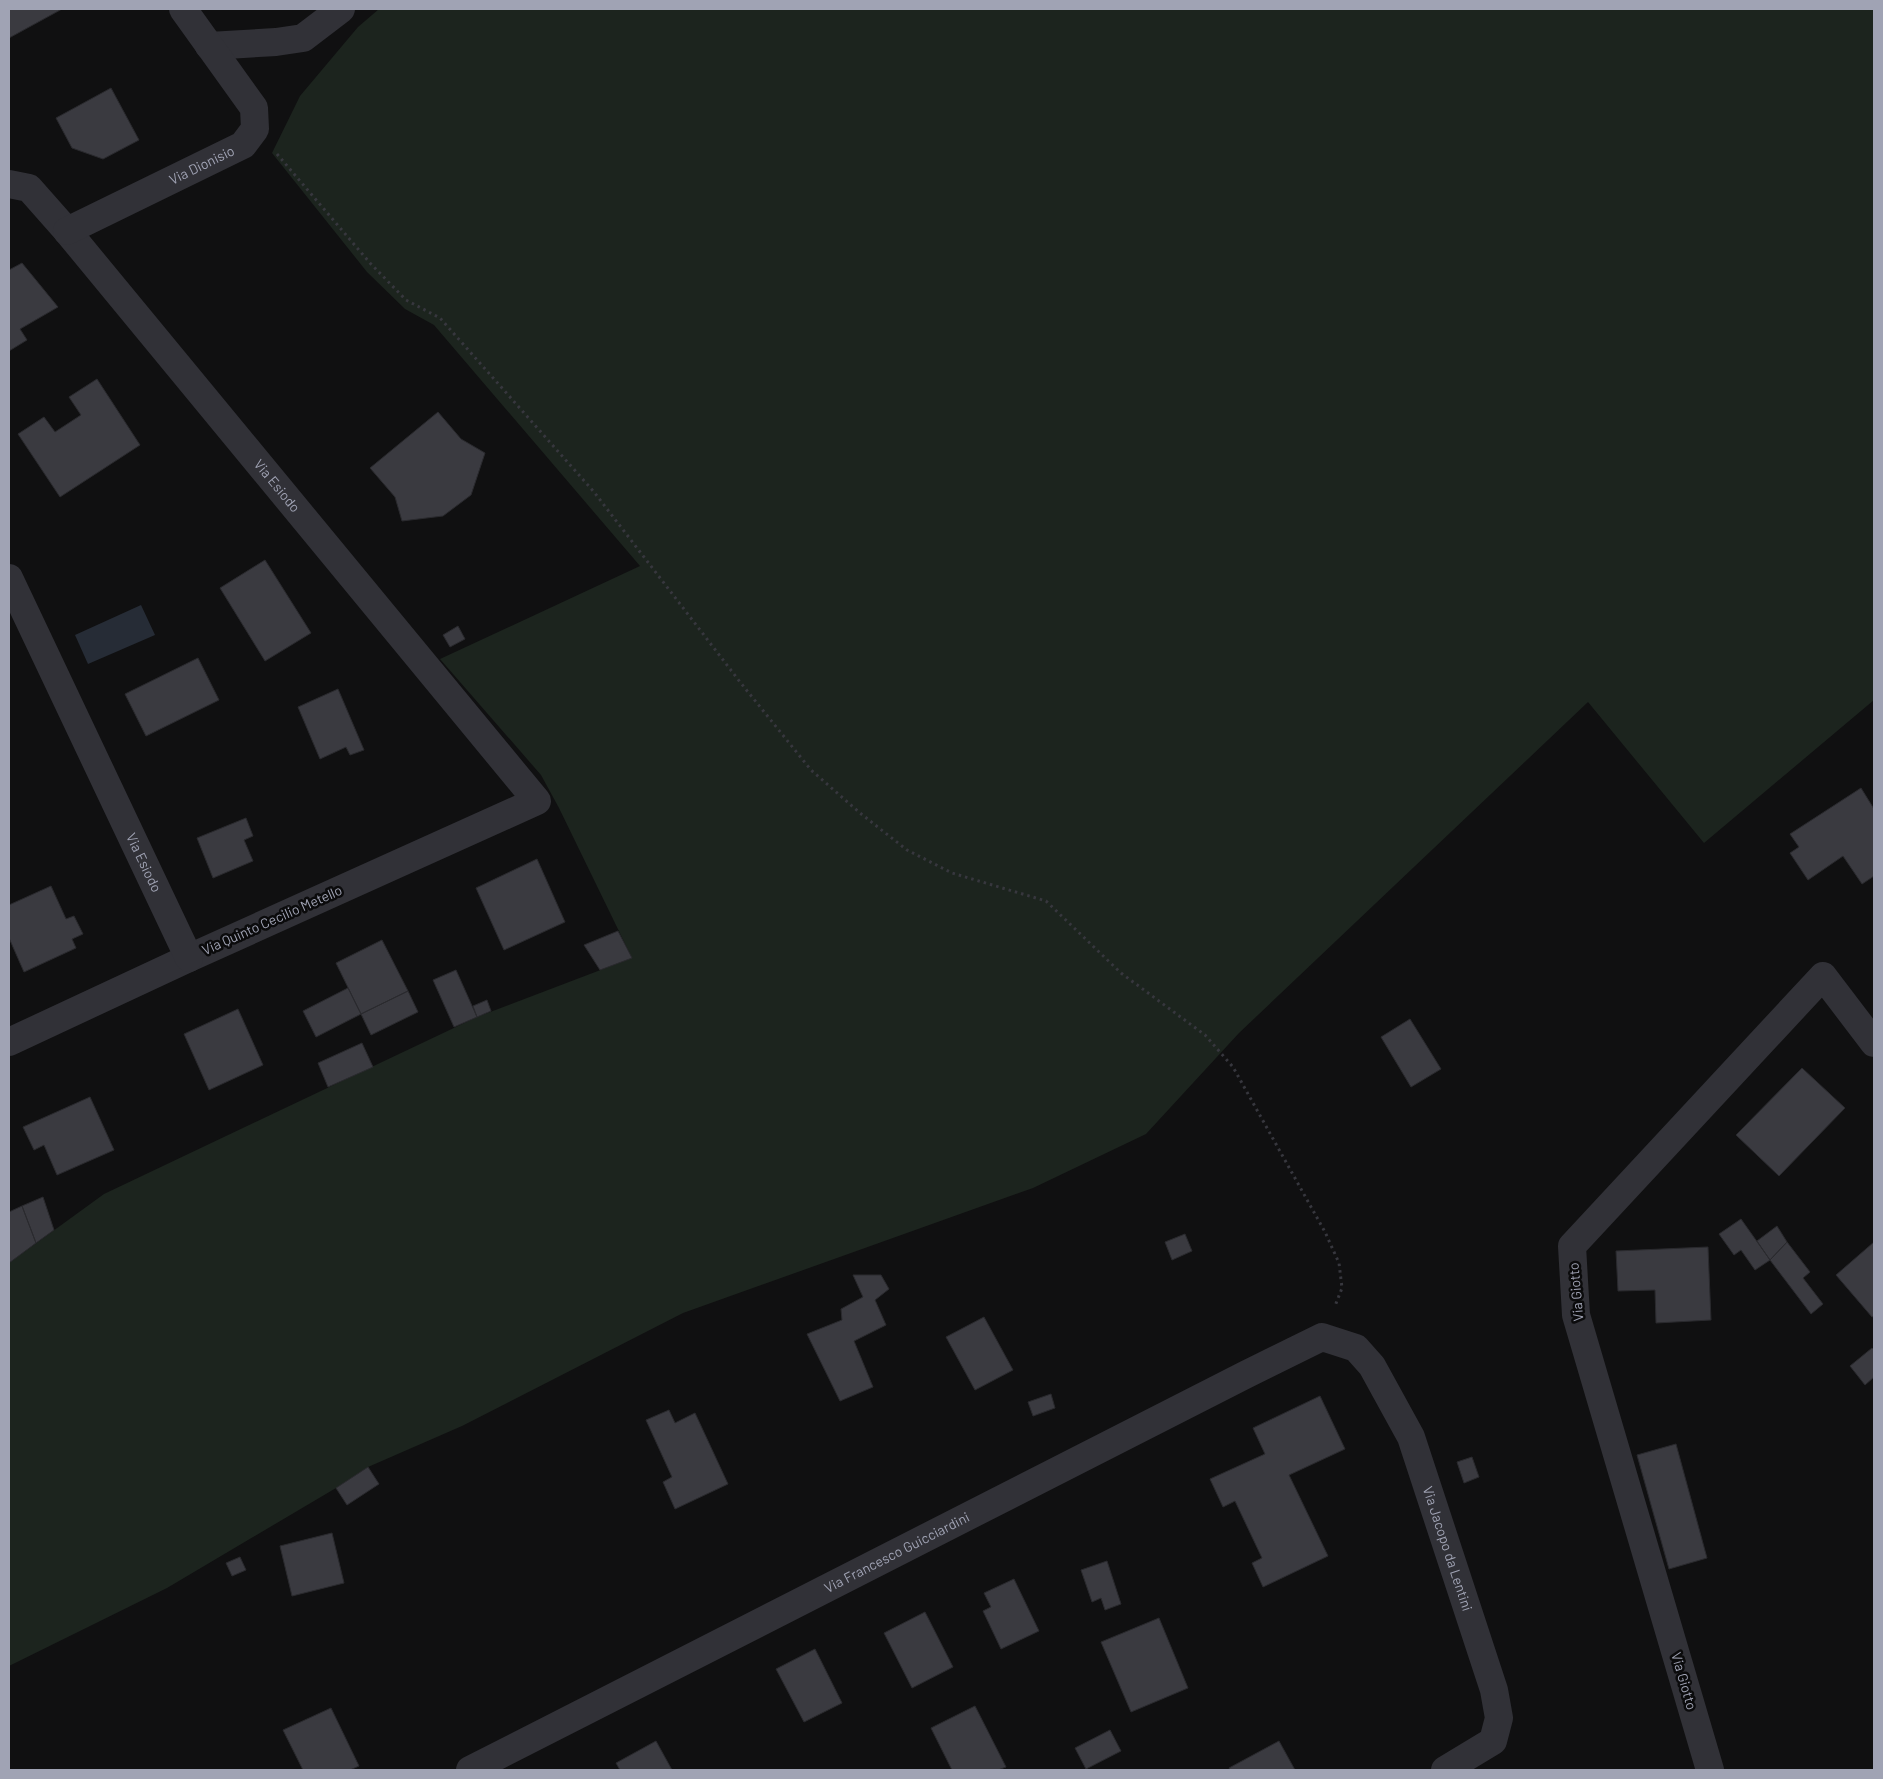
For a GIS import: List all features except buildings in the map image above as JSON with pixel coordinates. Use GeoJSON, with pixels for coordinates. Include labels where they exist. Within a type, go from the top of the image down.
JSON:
{"type":"FeatureCollection","features":[{"type":"Feature","properties":{"kind":"street"},"geometry":{"type":"LineString","coordinates":[[183,9],[254,108],[255,129]]}},
{"type":"Feature","properties":{"kind":"street"},"geometry":{"type":"LineString","coordinates":[[209,46],[276,42],[303,38],[341,9]]}},
{"type":"Feature","properties":{"kind":"street","name":"Via Dionisio"},"geometry":{"type":"LineString","coordinates":[[67,231],[242,145],[255,129]]}},
{"type":"Feature","properties":{"kind":"street","name":"Via Esiodo"},"geometry":{"type":"LineString","coordinates":[[9,184],[29,188],[67,231],[537,801]]}},
{"type":"Feature","properties":{"kind":"street","name":"Via Esiodo"},"geometry":{"type":"LineString","coordinates":[[9,578],[189,958]]}},
{"type":"Feature","properties":{"kind":"street","name":"Via Quinto Cecilio Metello"},"geometry":{"type":"LineString","coordinates":[[9,1042],[189,958],[537,801]]}},
{"type":"Feature","properties":{"kind":"street","name":"Via Giotto"},"geometry":{"type":"LineString","coordinates":[[1710,1770],[1576,1315],[1572,1246],[1823,976],[1874,1042]]}},
{"type":"Feature","properties":{"kind":"street","name":"Via Francesco Guicciardini"},"geometry":{"type":"LineString","coordinates":[[470,1770],[1322,1337]]}},
{"type":"Feature","properties":{"kind":"street","name":"Via Jacopo da Lentini"},"geometry":{"type":"LineString","coordinates":[[1322,1337],[1356,1348],[1367,1360],[1411,1437],[1494,1690],[1499,1718],[1493,1741],[1445,1770]]}},
{"type":"Feature","properties":{"kind":"path"},"geometry":{"type":"LineString","coordinates":[[255,129],[370,263],[406,300],[440,318],[594,492],[740,682],[811,770],[860,813],[907,850],[952,873],[1046,901],[1121,973],[1205,1036],[1233,1066],[1326,1232],[1339,1263],[1342,1288],[1322,1337]]}},
{"type":"Feature","properties":{"kind":"shaded area"},"geometry":{"type":"Polygon","coordinates":[[[379,9],[1874,9],[1874,700],[1704,843],[1588,702],[1239,1033],[1146,1134],[1033,1188],[683,1313],[462,1426],[368,1467],[167,1588],[9,1666],[9,1263],[104,1194],[477,1017],[632,958],[541,775],[440,659],[640,566],[434,325],[405,309],[367,272],[272,153],[300,96],[358,27],[379,9]]]}},
{"type":"Feature","properties":{"kind":"shaded area"},"geometry":{"type":"Polygon","coordinates":[[[141,605],[155,635],[88,664],[75,635],[141,605]]]}}]}
